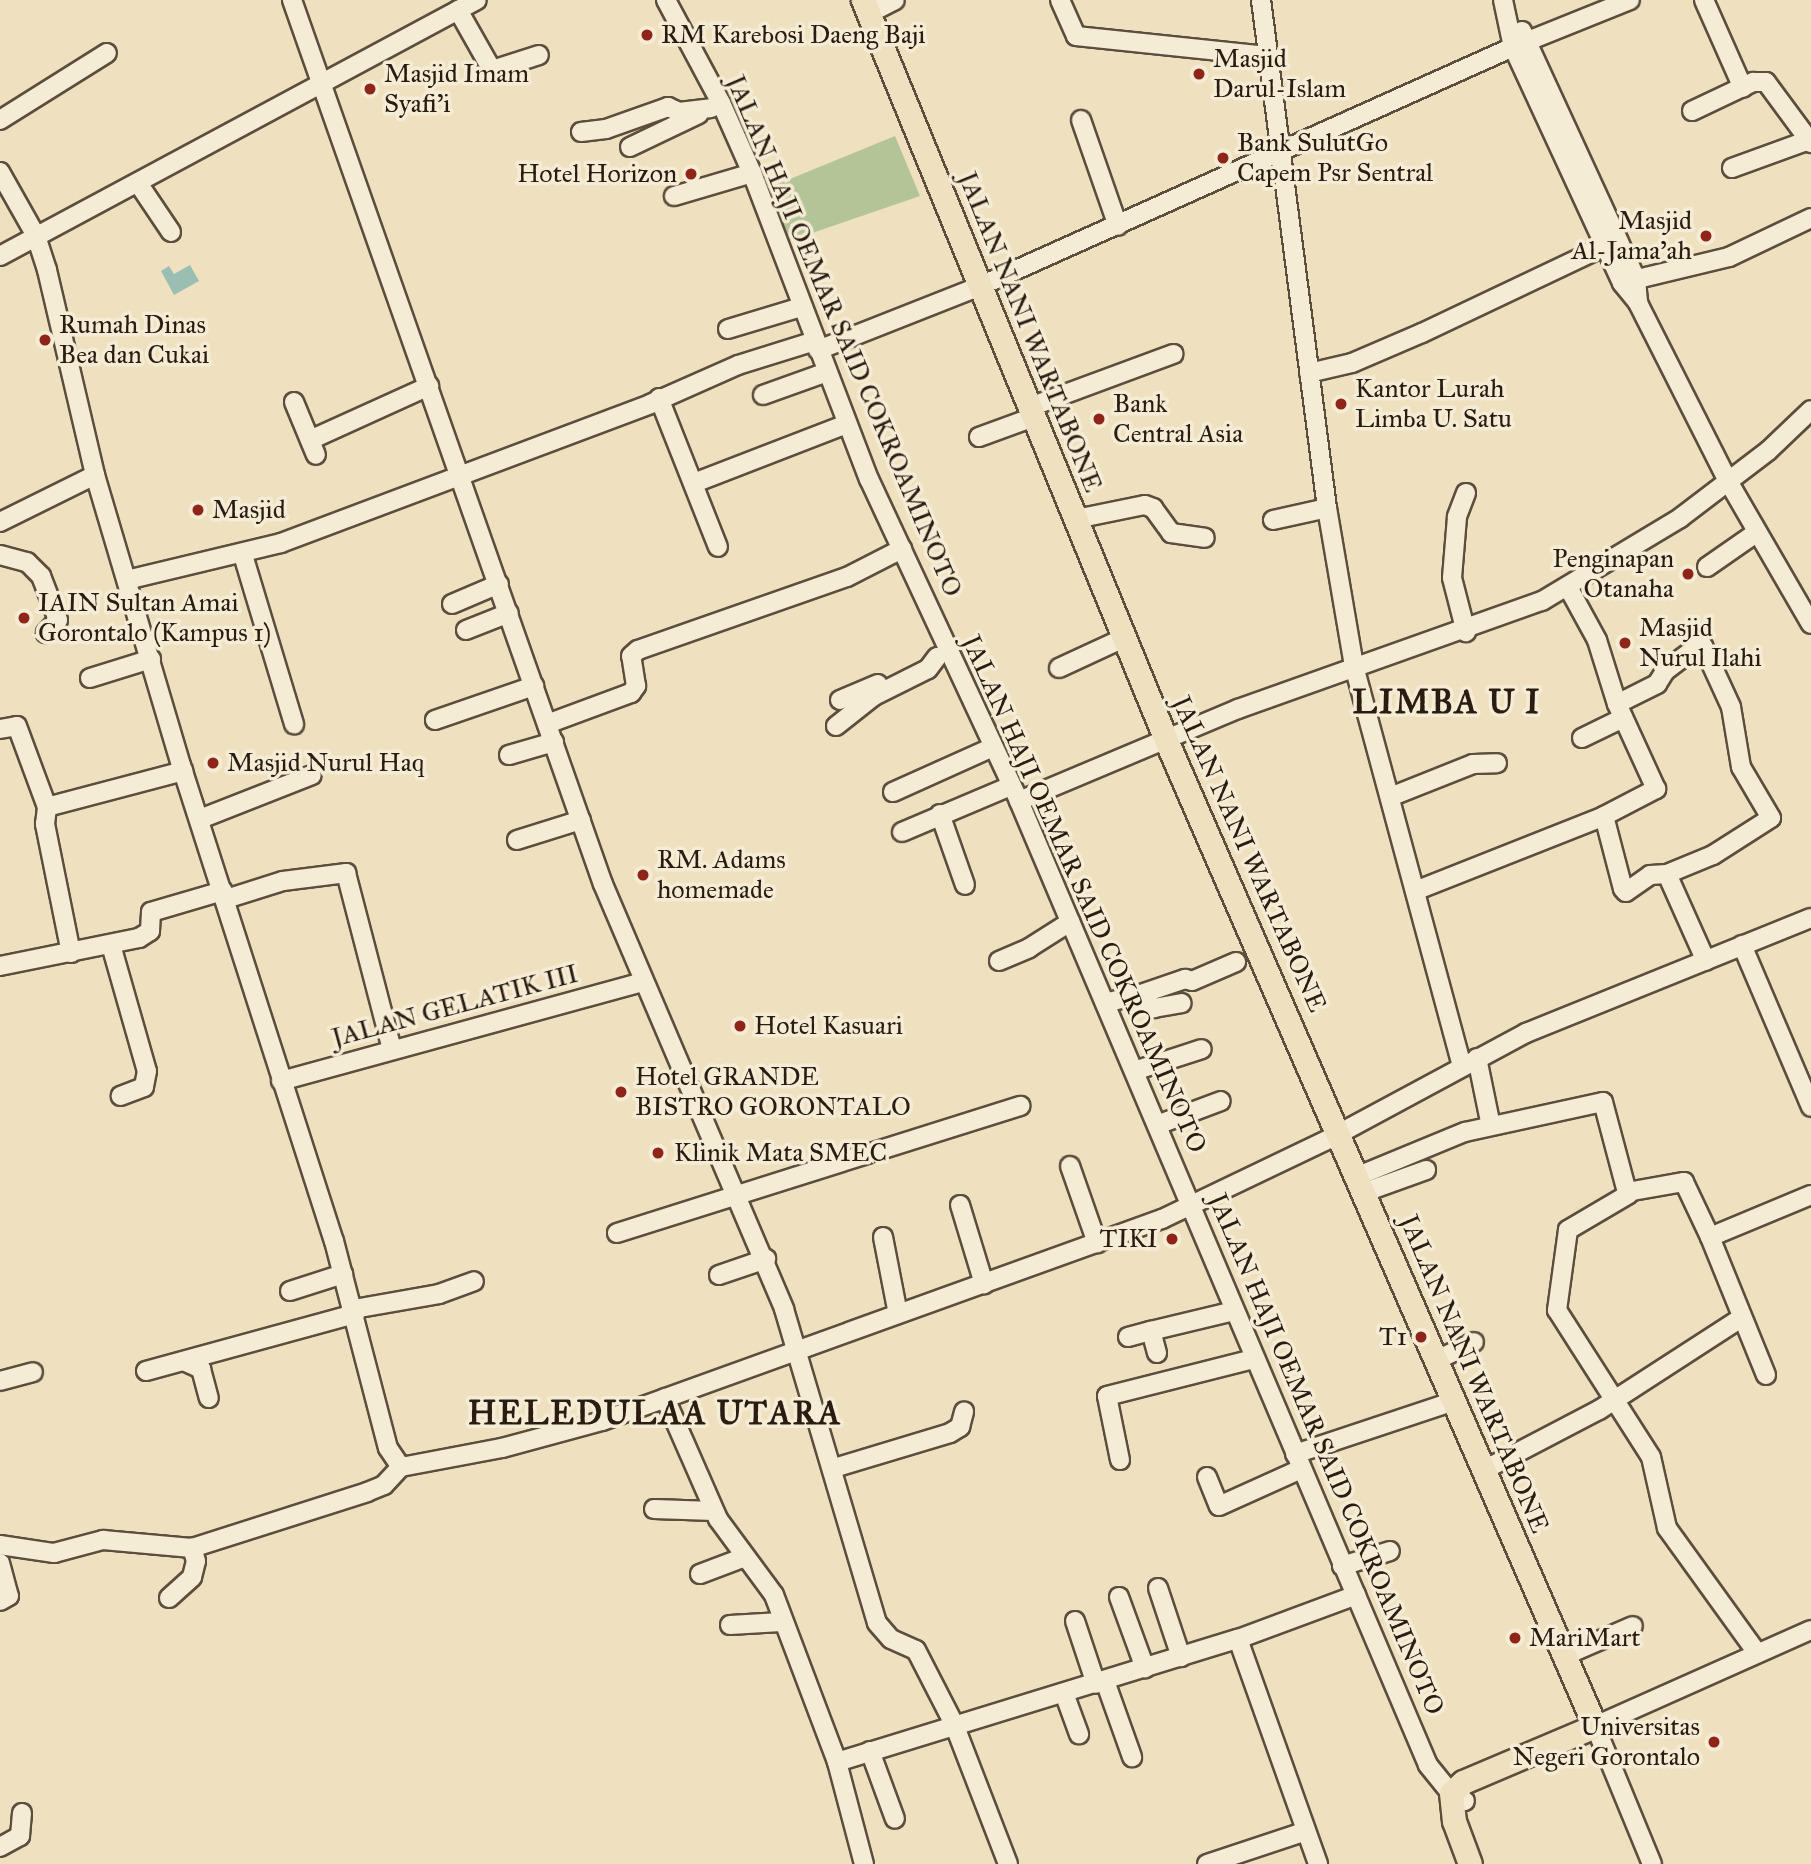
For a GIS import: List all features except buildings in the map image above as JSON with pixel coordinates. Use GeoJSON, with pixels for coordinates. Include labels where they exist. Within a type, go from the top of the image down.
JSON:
{"type":"FeatureCollection","features":[{"type":"Feature","properties":{"kind":"main road","name":"JALAN NANI WARTABONE"},"geometry":{"type":"LineString","coordinates":[[865,7],[978,287],[1126,637],[1166,740],[1362,1184],[1594,1726]]}},
{"type":"Feature","properties":{"kind":"main road"},"geometry":{"type":"LineString","coordinates":[[1460,1792],[1594,1726]]}},
{"type":"Feature","properties":{"kind":"main road"},"geometry":{"type":"LineString","coordinates":[[1460,1792],[1454,1821],[1470,1864]]}},
{"type":"Feature","properties":{"kind":"main road"},"geometry":{"type":"LineString","coordinates":[[1460,1792],[1486,1864]]}},
{"type":"Feature","properties":{"kind":"street"},"geometry":{"type":"LineString","coordinates":[[292,0],[581,820],[642,982],[766,1259],[834,1468],[877,1623],[891,1639],[916,1650],[954,1724],[1008,1864]]}},
{"type":"Feature","properties":{"kind":"street"},"geometry":{"type":"LineString","coordinates":[[0,256],[321,81],[477,0]]}},
{"type":"Feature","properties":{"kind":"street","name":"JALAN HAJI OEMAR SAID COKROAMINOTO"},"geometry":{"type":"LineString","coordinates":[[666,0],[716,106],[752,173],[847,424],[902,549],[942,654],[993,747],[1015,794],[1194,1206],[1253,1359],[1428,1765],[1460,1792]]}},
{"type":"Feature","properties":{"kind":"street"},"geometry":{"type":"LineString","coordinates":[[865,7],[895,0]]}},
{"type":"Feature","properties":{"kind":"street"},"geometry":{"type":"LineString","coordinates":[[1060,0],[1076,36],[1267,56]]}},
{"type":"Feature","properties":{"kind":"street"},"geometry":{"type":"LineString","coordinates":[[1261,0],[1327,508],[1354,666],[1415,891],[1491,1126]]}},
{"type":"Feature","properties":{"kind":"street"},"geometry":{"type":"LineString","coordinates":[[127,580],[243,555],[385,506],[738,365],[817,346],[978,287],[1521,44],[1630,0]]}},
{"type":"Feature","properties":{"kind":"street"},"geometry":{"type":"LineString","coordinates":[[1704,0],[1743,88]]}},
{"type":"Feature","properties":{"kind":"street"},"geometry":{"type":"LineString","coordinates":[[1505,6],[1638,303],[1756,533],[1811,624]]}},
{"type":"Feature","properties":{"kind":"street"},"geometry":{"type":"LineString","coordinates":[[458,10],[492,70],[539,55]]}},
{"type":"Feature","properties":{"kind":"street"},"geometry":{"type":"LineString","coordinates":[[0,120],[107,54]]}},
{"type":"Feature","properties":{"kind":"street"},"geometry":{"type":"LineString","coordinates":[[1692,111],[1743,88],[1766,82],[1810,141],[1732,168]]}},
{"type":"Feature","properties":{"kind":"street"},"geometry":{"type":"LineString","coordinates":[[581,132],[606,129],[668,107],[679,112],[716,106]]}},
{"type":"Feature","properties":{"kind":"street"},"geometry":{"type":"LineString","coordinates":[[630,147],[716,106]]}},
{"type":"Feature","properties":{"kind":"street"},"geometry":{"type":"LineString","coordinates":[[1081,120],[1118,226]]}},
{"type":"Feature","properties":{"kind":"street"},"geometry":{"type":"LineString","coordinates":[[0,172],[36,236],[95,475],[183,771],[344,1274],[386,1441],[401,1467]]}},
{"type":"Feature","properties":{"kind":"street"},"geometry":{"type":"LineString","coordinates":[[674,196],[752,173]]}},
{"type":"Feature","properties":{"kind":"street"},"geometry":{"type":"LineString","coordinates":[[138,183],[171,232]]}},
{"type":"Feature","properties":{"kind":"street"},"geometry":{"type":"LineString","coordinates":[[1629,281],[1729,257],[1811,218]]}},
{"type":"Feature","properties":{"kind":"street"},"geometry":{"type":"LineString","coordinates":[[1309,373],[1352,363],[1422,333],[1611,243]]}},
{"type":"Feature","properties":{"kind":"street"},"geometry":{"type":"LineString","coordinates":[[728,329],[802,307]]}},
{"type":"Feature","properties":{"kind":"street"},"geometry":{"type":"LineString","coordinates":[[979,437],[1172,354]]}},
{"type":"Feature","properties":{"kind":"street"},"geometry":{"type":"LineString","coordinates":[[763,395],[827,372]]}},
{"type":"Feature","properties":{"kind":"street"},"geometry":{"type":"LineString","coordinates":[[294,401],[313,448],[429,386]]}},
{"type":"Feature","properties":{"kind":"street"},"geometry":{"type":"LineString","coordinates":[[659,398],[718,547]]}},
{"type":"Feature","properties":{"kind":"street"},"geometry":{"type":"LineString","coordinates":[[902,832],[940,814],[1015,794],[1166,740],[1354,666],[1466,632],[1568,587],[1651,539],[1728,481],[1811,410]]}},
{"type":"Feature","properties":{"kind":"street"},"geometry":{"type":"LineString","coordinates":[[694,483],[847,424]]}},
{"type":"Feature","properties":{"kind":"street"},"geometry":{"type":"LineString","coordinates":[[0,522],[95,475]]}},
{"type":"Feature","properties":{"kind":"street"},"geometry":{"type":"LineString","coordinates":[[1466,493],[1457,517],[1452,578],[1466,632]]}},
{"type":"Feature","properties":{"kind":"street"},"geometry":{"type":"LineString","coordinates":[[1076,519],[1145,505],[1153,508],[1171,533],[1205,538]]}},
{"type":"Feature","properties":{"kind":"street"},"geometry":{"type":"LineString","coordinates":[[1273,520],[1327,508]]}},
{"type":"Feature","properties":{"kind":"street"},"geometry":{"type":"LineString","coordinates":[[1707,567],[1756,533]]}},
{"type":"Feature","properties":{"kind":"street"},"geometry":{"type":"LineString","coordinates":[[547,724],[631,693],[636,686],[631,656],[638,650],[847,577],[902,549]]}},
{"type":"Feature","properties":{"kind":"street"},"geometry":{"type":"LineString","coordinates":[[0,555],[27,562],[41,576],[58,620],[46,633]]}},
{"type":"Feature","properties":{"kind":"street"},"geometry":{"type":"LineString","coordinates":[[243,555],[294,724]]}},
{"type":"Feature","properties":{"kind":"street"},"geometry":{"type":"LineString","coordinates":[[452,604],[499,584]]}},
{"type":"Feature","properties":{"kind":"street"},"geometry":{"type":"LineString","coordinates":[[1415,891],[1604,816],[1656,789],[1620,711],[1597,640],[1568,587]]}},
{"type":"Feature","properties":{"kind":"street"},"geometry":{"type":"LineString","coordinates":[[466,630],[509,613]]}},
{"type":"Feature","properties":{"kind":"street"},"geometry":{"type":"LineString","coordinates":[[1059,667],[1126,637]]}},
{"type":"Feature","properties":{"kind":"street"},"geometry":{"type":"LineString","coordinates":[[1582,738],[1657,684],[1665,671],[1698,646],[1703,646],[1731,708],[1741,767],[1771,818],[1713,855],[1667,874],[1650,875],[1631,889],[1623,889],[1604,816]]}},
{"type":"Feature","properties":{"kind":"street"},"geometry":{"type":"LineString","coordinates":[[840,700],[942,654]]}},
{"type":"Feature","properties":{"kind":"street"},"geometry":{"type":"LineString","coordinates":[[836,726],[874,696],[928,670],[942,654]]}},
{"type":"Feature","properties":{"kind":"street"},"geometry":{"type":"LineString","coordinates":[[90,678],[151,659]]}},
{"type":"Feature","properties":{"kind":"street"},"geometry":{"type":"LineString","coordinates":[[435,720],[534,686]]}},
{"type":"Feature","properties":{"kind":"street"},"geometry":{"type":"LineString","coordinates":[[0,729],[17,726],[47,807],[47,837],[71,953]]}},
{"type":"Feature","properties":{"kind":"street"},"geometry":{"type":"LineString","coordinates":[[509,755],[554,742]]}},
{"type":"Feature","properties":{"kind":"street"},"geometry":{"type":"LineString","coordinates":[[893,792],[993,747]]}},
{"type":"Feature","properties":{"kind":"street"},"geometry":{"type":"LineString","coordinates":[[1390,797],[1473,764],[1497,763]]}},
{"type":"Feature","properties":{"kind":"street"},"geometry":{"type":"LineString","coordinates":[[47,807],[183,771]]}},
{"type":"Feature","properties":{"kind":"street"},"geometry":{"type":"LineString","coordinates":[[200,819],[312,775]]}},
{"type":"Feature","properties":{"kind":"street"},"geometry":{"type":"LineString","coordinates":[[940,814],[965,885]]}},
{"type":"Feature","properties":{"kind":"street"},"geometry":{"type":"LineString","coordinates":[[517,840],[581,820]]}},
{"type":"Feature","properties":{"kind":"street"},"geometry":{"type":"LineString","coordinates":[[0,965],[111,945],[148,933],[151,912],[293,879],[346,873],[392,1050]]}},
{"type":"Feature","properties":{"kind":"street"},"geometry":{"type":"LineString","coordinates":[[1667,874],[1706,961]]}},
{"type":"Feature","properties":{"kind":"street"},"geometry":{"type":"LineString","coordinates":[[0,1545],[54,1553],[97,1541],[192,1548],[367,1492],[384,1485],[401,1467],[554,1435],[665,1398],[797,1348],[1097,1244],[1194,1206],[1339,1134],[1526,1033],[1811,918]]}},
{"type":"Feature","properties":{"kind":"street"},"geometry":{"type":"LineString","coordinates":[[999,961],[1029,948],[1070,922]]}},
{"type":"Feature","properties":{"kind":"street"},"geometry":{"type":"LineString","coordinates":[[111,945],[147,1071],[144,1087],[121,1096]]}},
{"type":"Feature","properties":{"kind":"street"},"geometry":{"type":"LineString","coordinates":[[1742,945],[1811,1107]]}},
{"type":"Feature","properties":{"kind":"street"},"geometry":{"type":"LineString","coordinates":[[1105,1003],[1185,979],[1192,981],[1236,962]]}},
{"type":"Feature","properties":{"kind":"street","name":"JALAN GELATIK III"},"geometry":{"type":"LineString","coordinates":[[281,1081],[642,982]]}},
{"type":"Feature","properties":{"kind":"street"},"geometry":{"type":"LineString","coordinates":[[1138,995],[1146,997],[1152,1008],[1182,1003]]}},
{"type":"Feature","properties":{"kind":"street"},"geometry":{"type":"LineString","coordinates":[[1134,1072],[1202,1049]]}},
{"type":"Feature","properties":{"kind":"street"},"geometry":{"type":"LineString","coordinates":[[1157,1125],[1221,1101]]}},
{"type":"Feature","properties":{"kind":"street"},"geometry":{"type":"LineString","coordinates":[[1362,1184],[1415,1150],[1491,1126],[1604,1102],[1629,1194]]}},
{"type":"Feature","properties":{"kind":"street"},"geometry":{"type":"LineString","coordinates":[[617,1233],[1020,1105]]}},
{"type":"Feature","properties":{"kind":"street"},"geometry":{"type":"LineString","coordinates":[[1070,1166],[1097,1244]]}},
{"type":"Feature","properties":{"kind":"street"},"geometry":{"type":"LineString","coordinates":[[1362,1184],[1426,1171]]}},
{"type":"Feature","properties":{"kind":"street"},"geometry":{"type":"LineString","coordinates":[[1757,1653],[1667,1528],[1651,1457],[1560,1317],[1558,1294],[1568,1230],[1629,1194],[1684,1182],[1710,1237],[1766,1375]]}},
{"type":"Feature","properties":{"kind":"street"},"geometry":{"type":"LineString","coordinates":[[1710,1237],[1811,1195]]}},
{"type":"Feature","properties":{"kind":"street"},"geometry":{"type":"LineString","coordinates":[[960,1205],[984,1284]]}},
{"type":"Feature","properties":{"kind":"street"},"geometry":{"type":"LineString","coordinates":[[883,1237],[898,1314]]}},
{"type":"Feature","properties":{"kind":"street"},"geometry":{"type":"LineString","coordinates":[[719,1275],[766,1259]]}},
{"type":"Feature","properties":{"kind":"street"},"geometry":{"type":"LineString","coordinates":[[290,1291],[344,1274]]}},
{"type":"Feature","properties":{"kind":"street"},"geometry":{"type":"LineString","coordinates":[[146,1371],[186,1362],[354,1311],[429,1296],[474,1281]]}},
{"type":"Feature","properties":{"kind":"street"},"geometry":{"type":"LineString","coordinates":[[1128,1337],[1234,1311]]}},
{"type":"Feature","properties":{"kind":"street"},"geometry":{"type":"LineString","coordinates":[[1484,1469],[1564,1430],[1741,1318]]}},
{"type":"Feature","properties":{"kind":"street"},"geometry":{"type":"LineString","coordinates":[[1151,1331],[1157,1353]]}},
{"type":"Feature","properties":{"kind":"street"},"geometry":{"type":"LineString","coordinates":[[1437,1360],[1474,1342]]}},
{"type":"Feature","properties":{"kind":"street"},"geometry":{"type":"LineString","coordinates":[[1120,1460],[1107,1396],[1253,1359]]}},
{"type":"Feature","properties":{"kind":"street"},"geometry":{"type":"LineString","coordinates":[[186,1362],[201,1370],[209,1398]]}},
{"type":"Feature","properties":{"kind":"street"},"geometry":{"type":"LineString","coordinates":[[0,1381],[33,1372]]}},
{"type":"Feature","properties":{"kind":"street"},"geometry":{"type":"LineString","coordinates":[[665,1398],[714,1511],[774,1595],[781,1622],[837,1762],[864,1864]]}},
{"type":"Feature","properties":{"kind":"street"},"geometry":{"type":"LineString","coordinates":[[1207,1477],[1219,1506],[1298,1462],[1454,1401]]}},
{"type":"Feature","properties":{"kind":"street"},"geometry":{"type":"LineString","coordinates":[[834,1468],[950,1433],[960,1427],[964,1412]]}},
{"type":"Feature","properties":{"kind":"street"},"geometry":{"type":"LineString","coordinates":[[654,1509],[714,1511]]}},
{"type":"Feature","properties":{"kind":"street"},"geometry":{"type":"LineString","coordinates":[[169,1598],[192,1577],[196,1561],[192,1548]]}},
{"type":"Feature","properties":{"kind":"street"},"geometry":{"type":"LineString","coordinates":[[1342,1566],[1390,1551]]}},
{"type":"Feature","properties":{"kind":"street"},"geometry":{"type":"LineString","coordinates":[[700,1574],[745,1557]]}},
{"type":"Feature","properties":{"kind":"street"},"geometry":{"type":"LineString","coordinates":[[0,1563],[9,1592],[2,1600]]}},
{"type":"Feature","properties":{"kind":"street"},"geometry":{"type":"LineString","coordinates":[[1158,1588],[1181,1657]]}},
{"type":"Feature","properties":{"kind":"street"},"geometry":{"type":"LineString","coordinates":[[837,1762],[1238,1639],[1356,1595]]}},
{"type":"Feature","properties":{"kind":"street"},"geometry":{"type":"LineString","coordinates":[[1119,1597],[1145,1668]]}},
{"type":"Feature","properties":{"kind":"street"},"geometry":{"type":"LineString","coordinates":[[1075,1621],[1132,1758]]}},
{"type":"Feature","properties":{"kind":"street"},"geometry":{"type":"LineString","coordinates":[[730,1625],[781,1622]]}},
{"type":"Feature","properties":{"kind":"street"},"geometry":{"type":"LineString","coordinates":[[1564,1657],[1633,1626]]}},
{"type":"Feature","properties":{"kind":"street"},"geometry":{"type":"LineString","coordinates":[[1652,1864],[1594,1726],[1811,1630]]}},
{"type":"Feature","properties":{"kind":"street"},"geometry":{"type":"LineString","coordinates":[[1238,1639],[1318,1864]]}},
{"type":"Feature","properties":{"kind":"street"},"geometry":{"type":"LineString","coordinates":[[1064,1693],[1079,1734]]}},
{"type":"Feature","properties":{"kind":"street"},"geometry":{"type":"LineString","coordinates":[[870,1751],[895,1819]]}},
{"type":"Feature","properties":{"kind":"street"},"geometry":{"type":"LineString","coordinates":[[0,1847],[20,1836],[22,1813]]}},
{"type":"Feature","properties":{"kind":"street"},"geometry":{"type":"LineString","coordinates":[[1207,1864],[1306,1831]]}},
{"type":"Feature","properties":{"kind":"green space"},"geometry":{"type":"Polygon","coordinates":[[[895,136],[920,196],[783,243],[763,190],[895,136]]]}},
{"type":"Feature","properties":{"kind":"water"},"geometry":{"type":"Polygon","coordinates":[[[190,265],[199,281],[174,295],[161,271],[169,266],[174,274],[190,265]]]}},
{"type":"Feature","properties":{"kind":"place","name":"RM Karebosi Daeng Baji"},"geometry":{"type":"Point","coordinates":[647,35]}},
{"type":"Feature","properties":{"kind":"place","name":"Masjid Darul-Islam"},"geometry":{"type":"Point","coordinates":[1199,74]}},
{"type":"Feature","properties":{"kind":"place","name":"Masjid Imam Syafi'i"},"geometry":{"type":"Point","coordinates":[370,89]}},
{"type":"Feature","properties":{"kind":"place","name":"Bank SulutGo Capem Psr Sentral"},"geometry":{"type":"Point","coordinates":[1223,158]}},
{"type":"Feature","properties":{"kind":"place","name":"Hotel Horizon"},"geometry":{"type":"Point","coordinates":[691,174]}},
{"type":"Feature","properties":{"kind":"place","name":"Masjid Al-Jama'ah"},"geometry":{"type":"Point","coordinates":[1706,236]}},
{"type":"Feature","properties":{"kind":"place","name":"Rumah Dinas Bea dan Cukai"},"geometry":{"type":"Point","coordinates":[45,340]}},
{"type":"Feature","properties":{"kind":"place","name":"Kantor Lurah Limba U. Satu"},"geometry":{"type":"Point","coordinates":[1341,404]}},
{"type":"Feature","properties":{"kind":"place","name":"Bank Central Asia"},"geometry":{"type":"Point","coordinates":[1099,419]}},
{"type":"Feature","properties":{"kind":"place","name":"Masjid"},"geometry":{"type":"Point","coordinates":[198,510]}},
{"type":"Feature","properties":{"kind":"place","name":"Penginapan Otanaha"},"geometry":{"type":"Point","coordinates":[1688,574]}},
{"type":"Feature","properties":{"kind":"place","name":"IAIN Sultan Amai Gorontalo (Kampus 1)"},"geometry":{"type":"Point","coordinates":[24,618]}},
{"type":"Feature","properties":{"kind":"place","name":"Masjid Nurul Ilahi"},"geometry":{"type":"Point","coordinates":[1625,643]}},
{"type":"Feature","properties":{"kind":"place","name":"Masjid Nurul Haq"},"geometry":{"type":"Point","coordinates":[213,763]}},
{"type":"Feature","properties":{"kind":"place","name":"RM. Adams homemade"},"geometry":{"type":"Point","coordinates":[643,875]}},
{"type":"Feature","properties":{"kind":"place","name":"Hotel Kasuari"},"geometry":{"type":"Point","coordinates":[740,1026]}},
{"type":"Feature","properties":{"kind":"place","name":"Hotel GRANDE BISTRO GORONTALO"},"geometry":{"type":"Point","coordinates":[621,1092]}},
{"type":"Feature","properties":{"kind":"place","name":"Klinik Mata SMEC"},"geometry":{"type":"Point","coordinates":[658,1153]}},
{"type":"Feature","properties":{"kind":"place","name":"TIKI"},"geometry":{"type":"Point","coordinates":[1172,1239]}},
{"type":"Feature","properties":{"kind":"place","name":"T1"},"geometry":{"type":"Point","coordinates":[1421,1337]}},
{"type":"Feature","properties":{"kind":"place","name":"MariMart"},"geometry":{"type":"Point","coordinates":[1515,1638]}},
{"type":"Feature","properties":{"kind":"place","name":"Universitas Negeri Gorontalo"},"geometry":{"type":"Point","coordinates":[1714,1742]}},
{"type":"Feature","properties":{"kind":"district","name":"LIMBA U I"},"geometry":{"type":"Point","coordinates":[1447,703]}},
{"type":"Feature","properties":{"kind":"district","name":"HELEDULAA UTARA"},"geometry":{"type":"Point","coordinates":[655,1414]}}]}
